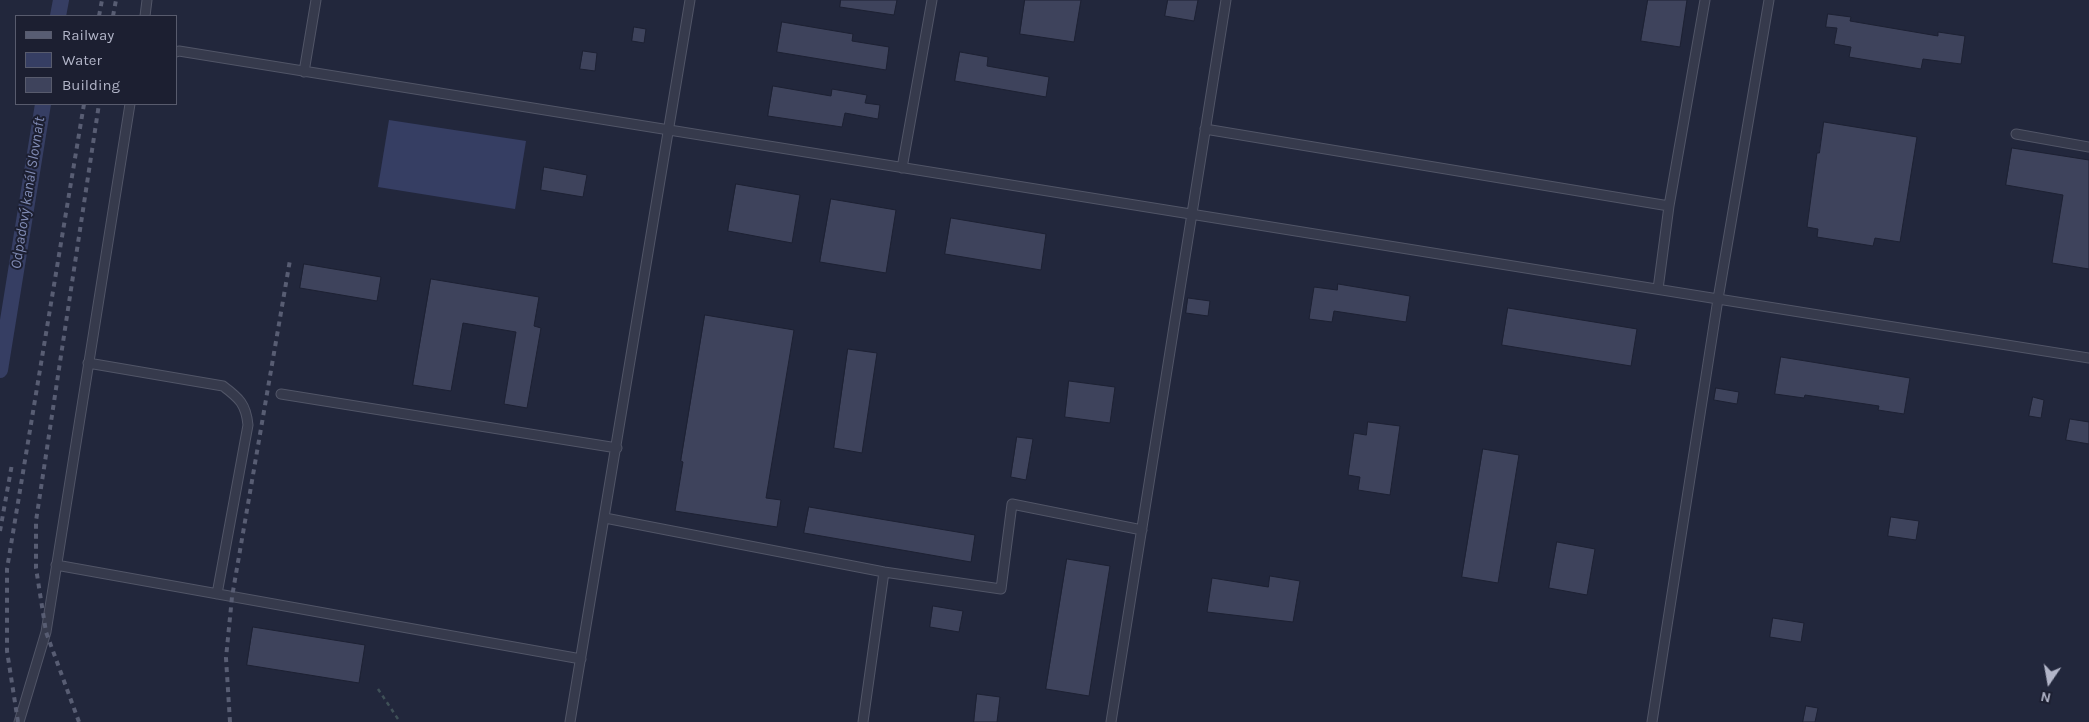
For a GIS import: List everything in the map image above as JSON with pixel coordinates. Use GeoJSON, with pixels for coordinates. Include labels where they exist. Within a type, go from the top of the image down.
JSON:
{"type":"FeatureCollection","features":[{"type":"Feature","properties":{"kind":"lane"},"geometry":{"type":"LineString","coordinates":[[145,15],[147,0]]}},
{"type":"Feature","properties":{"kind":"lane"},"geometry":{"type":"LineString","coordinates":[[304,72],[316,0]]}},
{"type":"Feature","properties":{"kind":"lane"},"geometry":{"type":"LineString","coordinates":[[570,722],[690,0]]}},
{"type":"Feature","properties":{"kind":"lane"},"geometry":{"type":"LineString","coordinates":[[902,168],[932,0]]}},
{"type":"Feature","properties":{"kind":"lane"},"geometry":{"type":"LineString","coordinates":[[1111,722],[1226,0]]}},
{"type":"Feature","properties":{"kind":"lane"},"geometry":{"type":"LineString","coordinates":[[1658,289],[1669,206],[1705,0]]}},
{"type":"Feature","properties":{"kind":"lane"},"geometry":{"type":"LineString","coordinates":[[1652,722],[1718,299],[1769,0]]}},
{"type":"Feature","properties":{"kind":"lane"},"geometry":{"type":"LineString","coordinates":[[178,51],[669,132],[2089,358]]}},
{"type":"Feature","properties":{"kind":"lane"},"geometry":{"type":"LineString","coordinates":[[19,722],[46,632],[130,105]]}},
{"type":"Feature","properties":{"kind":"lane"},"geometry":{"type":"LineString","coordinates":[[1205,129],[1669,206]]}},
{"type":"Feature","properties":{"kind":"lane"},"geometry":{"type":"LineString","coordinates":[[2016,134],[2089,146]]}},
{"type":"Feature","properties":{"kind":"lane"},"geometry":{"type":"LineString","coordinates":[[88,363],[223,386],[238,397],[247,410],[248,424],[217,594]]}},
{"type":"Feature","properties":{"kind":"lane"},"geometry":{"type":"LineString","coordinates":[[281,394],[617,448]]}},
{"type":"Feature","properties":{"kind":"lane"},"geometry":{"type":"LineString","coordinates":[[605,518],[884,572],[1001,589],[1012,504],[1142,530]]}},
{"type":"Feature","properties":{"kind":"lane"},"geometry":{"type":"LineString","coordinates":[[56,565],[581,659]]}},
{"type":"Feature","properties":{"kind":"lane"},"geometry":{"type":"LineString","coordinates":[[863,722],[884,572]]}},
{"type":"Feature","properties":{"kind":"path"},"geometry":{"type":"LineString","coordinates":[[378,689],[400,722]]}},
{"type":"Feature","properties":{"kind":"water"},"geometry":{"type":"Polygon","coordinates":[[[389,120],[526,141],[515,209],[378,187],[389,120]]]}},
{"type":"Feature","properties":{"kind":"building"},"geometry":{"type":"Polygon","coordinates":[[[841,0],[897,0],[894,15],[840,7],[841,0]]]}},
{"type":"Feature","properties":{"kind":"building"},"geometry":{"type":"Polygon","coordinates":[[[1025,0],[1081,0],[1074,42],[1020,34],[1025,0]]]}},
{"type":"Feature","properties":{"kind":"building"},"geometry":{"type":"Polygon","coordinates":[[[1168,0],[1198,0],[1194,21],[1165,16],[1168,0]]]}},
{"type":"Feature","properties":{"kind":"building"},"geometry":{"type":"Polygon","coordinates":[[[1648,0],[1687,0],[1680,47],[1641,41],[1648,0]]]}},
{"type":"Feature","properties":{"kind":"building"},"geometry":{"type":"Polygon","coordinates":[[[1828,14],[1851,17],[1850,21],[1938,36],[1938,32],[1965,36],[1961,64],[1923,59],[1921,69],[1849,57],[1851,47],[1834,44],[1837,28],[1826,27],[1828,14]]]}},
{"type":"Feature","properties":{"kind":"building"},"geometry":{"type":"Polygon","coordinates":[[[782,22],[853,34],[852,41],[889,47],[886,70],[777,52],[782,22]]]}},
{"type":"Feature","properties":{"kind":"building"},"geometry":{"type":"Polygon","coordinates":[[[634,27],[646,29],[644,43],[632,41],[634,27]]]}},
{"type":"Feature","properties":{"kind":"building"},"geometry":{"type":"Polygon","coordinates":[[[583,51],[597,53],[595,71],[580,69],[583,51]]]}},
{"type":"Feature","properties":{"kind":"building"},"geometry":{"type":"Polygon","coordinates":[[[960,52],[988,57],[987,66],[1049,77],[1046,97],[955,81],[960,52]]]}},
{"type":"Feature","properties":{"kind":"building"},"geometry":{"type":"Polygon","coordinates":[[[773,86],[831,96],[832,89],[867,95],[865,103],[880,105],[878,119],[845,113],[842,127],[768,116],[773,86]]]}},
{"type":"Feature","properties":{"kind":"building"},"geometry":{"type":"Polygon","coordinates":[[[1824,122],[1917,137],[1900,242],[1875,238],[1873,246],[1817,237],[1818,229],[1807,227],[1817,153],[1819,153],[1824,122]]]}},
{"type":"Feature","properties":{"kind":"building"},"geometry":{"type":"Polygon","coordinates":[[[2012,148],[2089,160],[2089,269],[2052,263],[2063,195],[2006,185],[2012,148]]]}},
{"type":"Feature","properties":{"kind":"building"},"geometry":{"type":"Polygon","coordinates":[[[544,167],[587,175],[583,197],[541,190],[544,167]]]}},
{"type":"Feature","properties":{"kind":"building"},"geometry":{"type":"Polygon","coordinates":[[[736,184],[800,195],[792,243],[728,231],[736,184]]]}},
{"type":"Feature","properties":{"kind":"building"},"geometry":{"type":"Polygon","coordinates":[[[831,199],[896,210],[886,273],[820,262],[831,199]]]}},
{"type":"Feature","properties":{"kind":"building"},"geometry":{"type":"Polygon","coordinates":[[[951,218],[1046,234],[1041,270],[945,254],[951,218]]]}},
{"type":"Feature","properties":{"kind":"building"},"geometry":{"type":"Polygon","coordinates":[[[304,264],[381,277],[377,301],[300,288],[304,264]]]}},
{"type":"Feature","properties":{"kind":"building"},"geometry":{"type":"Polygon","coordinates":[[[431,279],[539,297],[534,326],[541,328],[527,408],[504,404],[516,332],[463,323],[451,391],[413,385],[431,279]]]}},
{"type":"Feature","properties":{"kind":"building"},"geometry":{"type":"Polygon","coordinates":[[[1338,284],[1410,296],[1406,322],[1334,311],[1332,322],[1309,319],[1314,287],[1337,290],[1338,284]]]}},
{"type":"Feature","properties":{"kind":"building"},"geometry":{"type":"Polygon","coordinates":[[[1188,298],[1210,301],[1208,316],[1186,313],[1188,298]]]}},
{"type":"Feature","properties":{"kind":"building"},"geometry":{"type":"Polygon","coordinates":[[[1508,308],[1637,329],[1631,366],[1502,345],[1508,308]]]}},
{"type":"Feature","properties":{"kind":"building"},"geometry":{"type":"Polygon","coordinates":[[[705,315],[794,330],[766,498],[781,500],[777,527],[675,511],[683,462],[681,461],[705,315]]]}},
{"type":"Feature","properties":{"kind":"building"},"geometry":{"type":"Polygon","coordinates":[[[848,349],[877,353],[862,453],[834,448],[848,349]]]}},
{"type":"Feature","properties":{"kind":"building"},"geometry":{"type":"Polygon","coordinates":[[[1781,357],[1910,378],[1904,414],[1878,410],[1879,406],[1805,395],[1804,398],[1775,394],[1781,357]]]}},
{"type":"Feature","properties":{"kind":"building"},"geometry":{"type":"Polygon","coordinates":[[[1069,381],[1115,387],[1110,423],[1065,417],[1069,381]]]}},
{"type":"Feature","properties":{"kind":"building"},"geometry":{"type":"Polygon","coordinates":[[[1716,388],[1739,392],[1737,404],[1714,400],[1716,388]]]}},
{"type":"Feature","properties":{"kind":"building"},"geometry":{"type":"Polygon","coordinates":[[[2033,397],[2044,400],[2041,418],[2029,416],[2033,397]]]}},
{"type":"Feature","properties":{"kind":"building"},"geometry":{"type":"Polygon","coordinates":[[[2070,419],[2089,422],[2089,444],[2066,440],[2070,419]]]}},
{"type":"Feature","properties":{"kind":"building"},"geometry":{"type":"Polygon","coordinates":[[[1368,422],[1400,426],[1390,495],[1358,490],[1360,477],[1348,475],[1354,433],[1366,435],[1368,422]]]}},
{"type":"Feature","properties":{"kind":"building"},"geometry":{"type":"Polygon","coordinates":[[[1017,437],[1033,439],[1026,480],[1011,477],[1017,437]]]}},
{"type":"Feature","properties":{"kind":"building"},"geometry":{"type":"Polygon","coordinates":[[[1483,449],[1519,455],[1498,583],[1462,577],[1483,449]]]}},
{"type":"Feature","properties":{"kind":"building"},"geometry":{"type":"Polygon","coordinates":[[[809,507],[975,535],[971,562],[804,533],[809,507]]]}},
{"type":"Feature","properties":{"kind":"building"},"geometry":{"type":"Polygon","coordinates":[[[1891,517],[1919,521],[1916,540],[1888,536],[1891,517]]]}},
{"type":"Feature","properties":{"kind":"building"},"geometry":{"type":"Polygon","coordinates":[[[1557,542],[1595,549],[1587,595],[1549,588],[1557,542]]]}},
{"type":"Feature","properties":{"kind":"building"},"geometry":{"type":"Polygon","coordinates":[[[1067,559],[1110,566],[1089,696],[1046,689],[1067,559]]]}},
{"type":"Feature","properties":{"kind":"building"},"geometry":{"type":"Polygon","coordinates":[[[1270,576],[1300,581],[1293,622],[1207,612],[1212,578],[1268,587],[1270,576]]]}},
{"type":"Feature","properties":{"kind":"building"},"geometry":{"type":"Polygon","coordinates":[[[933,606],[963,611],[959,632],[930,627],[933,606]]]}},
{"type":"Feature","properties":{"kind":"building"},"geometry":{"type":"Polygon","coordinates":[[[1773,618],[1804,623],[1801,642],[1770,637],[1773,618]]]}},
{"type":"Feature","properties":{"kind":"building"},"geometry":{"type":"Polygon","coordinates":[[[253,627],[365,645],[359,683],[247,665],[253,627]]]}},
{"type":"Feature","properties":{"kind":"building"},"geometry":{"type":"Polygon","coordinates":[[[977,694],[1000,697],[997,722],[974,722],[977,694]]]}},
{"type":"Feature","properties":{"kind":"building"},"geometry":{"type":"Polygon","coordinates":[[[1806,706],[1818,708],[1815,722],[1803,722],[1806,706]]]}},
{"type":"Feature","properties":{"kind":"waterway","name":"Odpadový kanál Slovnaft"},"geometry":{"type":"LineString","coordinates":[[58,15],[61,0]]}},
{"type":"Feature","properties":{"kind":"waterway","name":"Odpadový kanál Slovnaft"},"geometry":{"type":"LineString","coordinates":[[0,370],[43,105]]}},
{"type":"Feature","properties":{"kind":"railway"},"geometry":{"type":"LineString","coordinates":[[99,15],[102,0]]}},
{"type":"Feature","properties":{"kind":"railway"},"geometry":{"type":"LineString","coordinates":[[113,15],[116,0]]}},
{"type":"Feature","properties":{"kind":"railway"},"geometry":{"type":"LineString","coordinates":[[18,722],[7,651],[7,569],[84,105]]}},
{"type":"Feature","properties":{"kind":"railway"},"geometry":{"type":"LineString","coordinates":[[79,722],[46,632],[36,568],[36,521],[99,105]]}},
{"type":"Feature","properties":{"kind":"railway"},"geometry":{"type":"LineString","coordinates":[[230,722],[226,658],[232,597],[290,260]]}},
{"type":"Feature","properties":{"kind":"railway"},"geometry":{"type":"LineString","coordinates":[[0,531],[12,464]]}}]}
